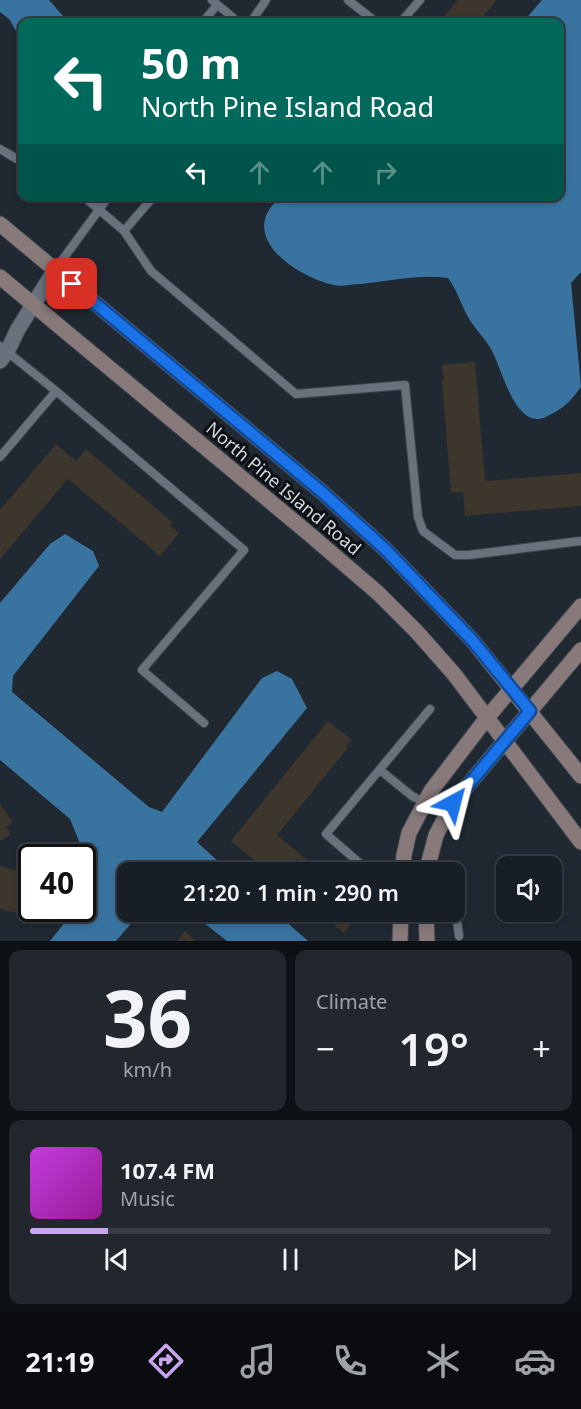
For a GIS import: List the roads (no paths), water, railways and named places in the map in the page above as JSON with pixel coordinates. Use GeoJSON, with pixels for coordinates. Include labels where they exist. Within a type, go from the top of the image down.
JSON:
{"type":"FeatureCollection","features":[{"type":"Feature","properties":{"kind":"main road","name":"North Pine Island Road"},"geometry":{"type":"LineString","coordinates":[[0,224],[322,492],[385,549],[472,640],[581,776]]}},
{"type":"Feature","properties":{"kind":"main road","name":"North Pine Island Road"},"geometry":{"type":"LineString","coordinates":[[0,277],[378,593],[454,674],[581,842]]}},
{"type":"Feature","properties":{"kind":"main road"},"geometry":{"type":"LineString","coordinates":[[403,862],[409,833],[423,802],[486,718],[581,606]]}},
{"type":"Feature","properties":{"kind":"main road"},"geometry":{"type":"LineString","coordinates":[[429,862],[436,835],[448,811],[503,741],[581,650]]}},
{"type":"Feature","properties":{"kind":"main road"},"geometry":{"type":"LineString","coordinates":[[400,941],[401,922]]}},
{"type":"Feature","properties":{"kind":"main road"},"geometry":{"type":"LineString","coordinates":[[426,922],[427,941]]}},
{"type":"Feature","properties":{"kind":"street"},"geometry":{"type":"LineString","coordinates":[[2,353],[55,270]]}},
{"type":"Feature","properties":{"kind":"lane"},"geometry":{"type":"LineString","coordinates":[[254,18],[266,0]]}},
{"type":"Feature","properties":{"kind":"lane"},"geometry":{"type":"LineString","coordinates":[[348,0],[371,18]]}},
{"type":"Feature","properties":{"kind":"lane"},"geometry":{"type":"LineString","coordinates":[[404,18],[420,0]]}},
{"type":"Feature","properties":{"kind":"lane"},"geometry":{"type":"LineString","coordinates":[[205,18],[215,2],[233,18]]}},
{"type":"Feature","properties":{"kind":"lane"},"geometry":{"type":"LineString","coordinates":[[0,149],[18,160]]}},
{"type":"Feature","properties":{"kind":"lane"},"geometry":{"type":"LineString","coordinates":[[90,201],[124,231],[151,271],[296,394],[405,385],[418,517],[423,531],[455,555],[581,541]]}},
{"type":"Feature","properties":{"kind":"lane"},"geometry":{"type":"LineString","coordinates":[[55,270],[104,201]]}},
{"type":"Feature","properties":{"kind":"lane"},"geometry":{"type":"LineString","coordinates":[[124,231],[150,201]]}},
{"type":"Feature","properties":{"kind":"lane"},"geometry":{"type":"LineString","coordinates":[[2,353],[56,391],[244,550],[142,670],[204,723]]}},
{"type":"Feature","properties":{"kind":"lane"},"geometry":{"type":"LineString","coordinates":[[0,457],[56,391]]}},
{"type":"Feature","properties":{"kind":"lane"},"geometry":{"type":"LineString","coordinates":[[358,862],[326,834],[430,709]]}},
{"type":"Feature","properties":{"kind":"lane"},"geometry":{"type":"LineString","coordinates":[[380,770],[423,802]]}},
{"type":"Feature","properties":{"kind":"lane"},"geometry":{"type":"LineString","coordinates":[[457,922],[459,936]]}},
{"type":"Feature","properties":{"kind":"water"},"geometry":{"type":"Polygon","coordinates":[[[0,0],[49,0],[63,18],[18,18],[18,34],[9,19],[0,12],[0,0]]]}},
{"type":"Feature","properties":{"kind":"water"},"geometry":{"type":"Polygon","coordinates":[[[542,0],[581,0],[581,272],[571,283],[581,387],[562,408],[546,417],[535,419],[526,415],[518,407],[491,349],[469,319],[448,278],[416,277],[344,286],[334,285],[303,273],[288,264],[267,239],[264,226],[268,211],[277,201],[564,201],[564,18],[526,18],[542,0]]]}},
{"type":"Feature","properties":{"kind":"water"},"geometry":{"type":"Polygon","coordinates":[[[65,534],[93,551],[99,566],[13,676],[12,692],[149,807],[162,812],[262,678],[277,671],[292,679],[307,708],[197,842],[219,862],[117,862],[117,922],[132,922],[116,941],[50,941],[65,922],[96,922],[96,844],[80,844],[70,819],[0,760],[0,603],[50,544],[65,534]]]}},
{"type":"Feature","properties":{"kind":"water"},"geometry":{"type":"Polygon","coordinates":[[[203,922],[286,922],[308,941],[227,941],[203,922]]]}}]}
